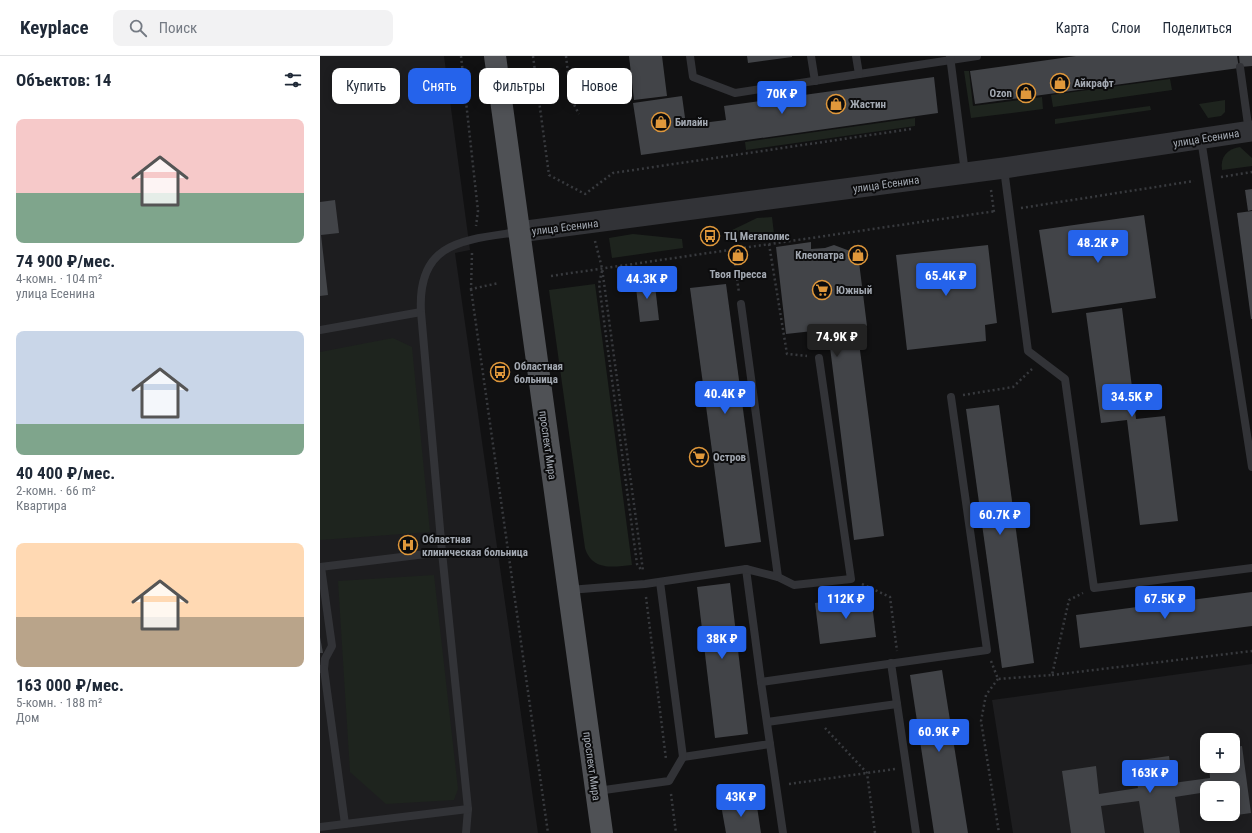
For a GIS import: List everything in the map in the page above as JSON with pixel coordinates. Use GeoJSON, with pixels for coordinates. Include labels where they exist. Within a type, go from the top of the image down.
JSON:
{"type":"FeatureCollection","features":[{"type":"Feature","properties":{"kind":"main road","name":"проспект Мира"},"geometry":{"type":"LineString","coordinates":[[495,56],[602,833]]}},
{"type":"Feature","properties":{"kind":"street","name":"улица Есенина"},"geometry":{"type":"LineString","coordinates":[[519,232],[1004,168],[1250,132]]}},
{"type":"Feature","properties":{"kind":"lane"},"geometry":{"type":"LineString","coordinates":[[690,56],[693,78],[735,93],[951,58],[977,56]]}},
{"type":"Feature","properties":{"kind":"lane"},"geometry":{"type":"LineString","coordinates":[[811,56],[815,81]]}},
{"type":"Feature","properties":{"kind":"lane"},"geometry":{"type":"LineString","coordinates":[[856,56],[859,74]]}},
{"type":"Feature","properties":{"kind":"lane"},"geometry":{"type":"LineString","coordinates":[[951,58],[965,173]]}},
{"type":"Feature","properties":{"kind":"lane"},"geometry":{"type":"LineString","coordinates":[[1240,67],[1250,132]]}},
{"type":"Feature","properties":{"kind":"lane"},"geometry":{"type":"LineString","coordinates":[[1201,139],[1252,467]]}},
{"type":"Feature","properties":{"kind":"lane"},"geometry":{"type":"LineString","coordinates":[[1004,168],[1028,351],[1065,379],[1094,588],[1252,568]]}},
{"type":"Feature","properties":{"kind":"lane"},"geometry":{"type":"LineString","coordinates":[[466,833],[468,809],[442,552],[421,312],[422,284],[430,265],[453,244],[473,239],[519,232]]}},
{"type":"Feature","properties":{"kind":"lane"},"geometry":{"type":"LineString","coordinates":[[741,304],[778,577]]}},
{"type":"Feature","properties":{"kind":"lane"},"geometry":{"type":"LineString","coordinates":[[320,330],[421,312]]}},
{"type":"Feature","properties":{"kind":"lane"},"geometry":{"type":"LineString","coordinates":[[568,590],[645,584],[746,569],[778,577],[794,585],[851,579],[819,358]]}},
{"type":"Feature","properties":{"kind":"lane"},"geometry":{"type":"LineString","coordinates":[[762,682],[987,650],[951,397]]}},
{"type":"Feature","properties":{"kind":"lane"},"geometry":{"type":"LineString","coordinates":[[346,824],[322,669],[332,646],[321,567],[442,552]]}},
{"type":"Feature","properties":{"kind":"lane"},"geometry":{"type":"LineString","coordinates":[[746,569],[783,833]]}},
{"type":"Feature","properties":{"kind":"lane"},"geometry":{"type":"LineString","coordinates":[[596,791],[669,781],[683,757],[660,582]]}},
{"type":"Feature","properties":{"kind":"lane"},"geometry":{"type":"LineString","coordinates":[[895,663],[897,704],[916,833]]}},
{"type":"Feature","properties":{"kind":"lane"},"geometry":{"type":"LineString","coordinates":[[767,722],[897,704]]}},
{"type":"Feature","properties":{"kind":"lane"},"geometry":{"type":"LineString","coordinates":[[683,757],[770,744]]}},
{"type":"Feature","properties":{"kind":"lane"},"geometry":{"type":"LineString","coordinates":[[320,827],[468,809]]}},
{"type":"Feature","properties":{"kind":"path"},"geometry":{"type":"LineString","coordinates":[[461,56],[478,211],[473,239],[470,289],[548,833]]}},
{"type":"Feature","properties":{"kind":"path"},"geometry":{"type":"LineString","coordinates":[[533,56],[549,175],[585,194],[613,173],[911,129]]}},
{"type":"Feature","properties":{"kind":"path"},"geometry":{"type":"LineString","coordinates":[[566,56],[571,99],[579,114]]}},
{"type":"Feature","properties":{"kind":"path"},"geometry":{"type":"LineString","coordinates":[[551,276],[994,212],[1252,172]]}},
{"type":"Feature","properties":{"kind":"path"},"geometry":{"type":"LineString","coordinates":[[990,187],[994,212]]}},
{"type":"Feature","properties":{"kind":"path"},"geometry":{"type":"LineString","coordinates":[[594,236],[602,268],[643,574],[637,564],[599,284],[602,268]]}},
{"type":"Feature","properties":{"kind":"path"},"geometry":{"type":"LineString","coordinates":[[769,244],[787,354],[819,358]]}},
{"type":"Feature","properties":{"kind":"path"},"geometry":{"type":"LineString","coordinates":[[733,250],[741,304]]}},
{"type":"Feature","properties":{"kind":"path"},"geometry":{"type":"LineString","coordinates":[[470,289],[499,283]]}},
{"type":"Feature","properties":{"kind":"path"},"geometry":{"type":"LineString","coordinates":[[951,397],[1013,387],[1041,360]]}},
{"type":"Feature","properties":{"kind":"path"},"geometry":{"type":"LineString","coordinates":[[851,579],[890,597],[895,663]]}},
{"type":"Feature","properties":{"kind":"path"},"geometry":{"type":"LineString","coordinates":[[645,584],[676,833]]}},
{"type":"Feature","properties":{"kind":"path"},"geometry":{"type":"LineString","coordinates":[[1052,674],[1069,600],[1094,588]]}},
{"type":"Feature","properties":{"kind":"path"},"geometry":{"type":"LineString","coordinates":[[987,650],[998,679]]}},
{"type":"Feature","properties":{"kind":"path"},"geometry":{"type":"LineString","coordinates":[[999,833],[981,721],[986,695],[998,679],[1252,650]]}},
{"type":"Feature","properties":{"kind":"path"},"geometry":{"type":"LineString","coordinates":[[814,716],[867,773],[875,833]]}},
{"type":"Feature","properties":{"kind":"path"},"geometry":{"type":"LineString","coordinates":[[776,786],[906,767]]}},
{"type":"Feature","properties":{"kind":"shaded area","name":"Областная клиническая больница"},"geometry":{"type":"Polygon","coordinates":[[[320,56],[444,56],[446,68],[408,68],[408,104],[450,104],[470,250],[455,253],[538,833],[320,833],[320,56]]]}},
{"type":"Feature","properties":{"kind":"shaded area"},"geometry":{"type":"Polygon","coordinates":[[[964,71],[969,71],[973,106],[1042,97],[1043,109],[971,118],[964,71]]]}},
{"type":"Feature","properties":{"kind":"shaded area"},"geometry":{"type":"Polygon","coordinates":[[[1170,79],[1172,90],[1053,107],[1051,95],[1170,79]]]}},
{"type":"Feature","properties":{"kind":"shaded area"},"geometry":{"type":"Polygon","coordinates":[[[1225,100],[1225,112],[1221,116],[1208,118],[1199,104],[1225,100]]]}},
{"type":"Feature","properties":{"kind":"shaded area"},"geometry":{"type":"Polygon","coordinates":[[[1150,106],[1151,110],[1055,124],[1055,119],[1150,106]]]}},
{"type":"Feature","properties":{"kind":"shaded area"},"geometry":{"type":"Polygon","coordinates":[[[915,118],[915,126],[746,150],[745,142],[915,118]]]}},
{"type":"Feature","properties":{"kind":"shaded area"},"geometry":{"type":"Polygon","coordinates":[[[1240,147],[1252,158],[1252,166],[1222,170],[1222,161],[1225,154],[1235,148],[1240,147]]]}},
{"type":"Feature","properties":{"kind":"shaded area"},"geometry":{"type":"Polygon","coordinates":[[[772,217],[774,234],[727,241],[726,233],[757,218],[772,217]]]}},
{"type":"Feature","properties":{"kind":"shaded area"},"geometry":{"type":"Polygon","coordinates":[[[633,234],[682,239],[683,248],[612,258],[609,238],[633,234]]]}},
{"type":"Feature","properties":{"kind":"shaded area"},"geometry":{"type":"Polygon","coordinates":[[[595,284],[632,565],[611,567],[598,564],[593,561],[585,548],[549,290],[595,284]]]}},
{"type":"Feature","properties":{"kind":"shaded area"},"geometry":{"type":"Polygon","coordinates":[[[393,338],[412,347],[430,532],[320,540],[320,352],[393,338]]]}},
{"type":"Feature","properties":{"kind":"shaded area"},"geometry":{"type":"Polygon","coordinates":[[[434,575],[458,789],[454,800],[386,804],[350,772],[338,581],[434,575]]]}},
{"type":"Feature","properties":{"kind":"shaded area"},"geometry":{"type":"Polygon","coordinates":[[[1252,664],[1252,833],[1013,833],[992,700],[1252,664]]]}},
{"type":"Feature","properties":{"kind":"building"},"geometry":{"type":"Polygon","coordinates":[[[629,56],[662,56],[667,96],[634,100],[632,68],[630,68],[629,56]]]}},
{"type":"Feature","properties":{"kind":"building"},"geometry":{"type":"Polygon","coordinates":[[[747,56],[792,56],[792,57],[748,63],[747,56]]]}},
{"type":"Feature","properties":{"kind":"building"},"geometry":{"type":"Polygon","coordinates":[[[1076,56],[1237,56],[1239,68],[975,104],[970,71],[1076,56]]]}},
{"type":"Feature","properties":{"kind":"building"},"geometry":{"type":"Polygon","coordinates":[[[1239,56],[1252,56],[1252,66],[1240,67],[1239,56]]]}},
{"type":"Feature","properties":{"kind":"building"},"geometry":{"type":"Polygon","coordinates":[[[934,77],[938,113],[641,155],[633,103],[682,96],[686,125],[726,120],[724,106],[934,77]]]}},
{"type":"Feature","properties":{"kind":"building"},"geometry":{"type":"Polygon","coordinates":[[[1252,189],[1252,210],[1248,211],[1245,190],[1252,189]]]}},
{"type":"Feature","properties":{"kind":"building"},"geometry":{"type":"Polygon","coordinates":[[[335,200],[339,233],[321,235],[328,295],[320,296],[320,202],[335,200]]]}},
{"type":"Feature","properties":{"kind":"building"},"geometry":{"type":"Polygon","coordinates":[[[1252,211],[1252,319],[1251,319],[1237,213],[1252,211]]]}},
{"type":"Feature","properties":{"kind":"building"},"geometry":{"type":"Polygon","coordinates":[[[1144,215],[1156,298],[1052,313],[1039,230],[1144,215]]]}},
{"type":"Feature","properties":{"kind":"building"},"geometry":{"type":"Polygon","coordinates":[[[811,242],[811,249],[825,248],[834,245],[858,254],[867,326],[857,327],[884,536],[854,540],[828,331],[823,332],[822,330],[786,334],[776,247],[811,242]]]}},
{"type":"Feature","properties":{"kind":"building"},"geometry":{"type":"Polygon","coordinates":[[[988,245],[997,323],[985,325],[986,341],[907,350],[896,255],[988,245]]]}},
{"type":"Feature","properties":{"kind":"building"},"geometry":{"type":"Polygon","coordinates":[[[654,277],[659,320],[640,322],[635,279],[654,277]]]}},
{"type":"Feature","properties":{"kind":"building"},"geometry":{"type":"Polygon","coordinates":[[[726,284],[761,542],[725,547],[690,288],[726,284]]]}},
{"type":"Feature","properties":{"kind":"building"},"geometry":{"type":"Polygon","coordinates":[[[1122,308],[1136,419],[1165,416],[1178,521],[1140,525],[1127,420],[1101,423],[1086,313],[1122,308]]]}},
{"type":"Feature","properties":{"kind":"building"},"geometry":{"type":"Polygon","coordinates":[[[999,405],[1034,663],[1002,668],[966,409],[999,405]]]}},
{"type":"Feature","properties":{"kind":"building"},"geometry":{"type":"Polygon","coordinates":[[[730,583],[748,734],[715,738],[697,587],[730,583]]]}},
{"type":"Feature","properties":{"kind":"building"},"geometry":{"type":"Polygon","coordinates":[[[1252,592],[1252,626],[1080,648],[1076,615],[1252,592]]]}},
{"type":"Feature","properties":{"kind":"building"},"geometry":{"type":"Polygon","coordinates":[[[871,596],[876,637],[820,644],[815,603],[871,596]]]}},
{"type":"Feature","properties":{"kind":"building"},"geometry":{"type":"Polygon","coordinates":[[[320,637],[323,653],[320,653],[320,637]]]}},
{"type":"Feature","properties":{"kind":"building"},"geometry":{"type":"Polygon","coordinates":[[[942,670],[968,833],[934,833],[910,675],[942,670]]]}},
{"type":"Feature","properties":{"kind":"building"},"geometry":{"type":"Polygon","coordinates":[[[1240,746],[1242,746],[1251,813],[1240,815],[1240,781],[1200,781],[1200,793],[1175,797],[1180,833],[1144,833],[1139,801],[1101,806],[1105,833],[1071,833],[1062,771],[1096,766],[1099,794],[1138,788],[1133,761],[1169,756],[1173,783],[1210,778],[1210,773],[1240,773],[1240,746]]]}},
{"type":"Feature","properties":{"kind":"building"},"geometry":{"type":"Polygon","coordinates":[[[756,800],[761,833],[726,833],[721,805],[756,800]]]}},
{"type":"Feature","properties":{"kind":"place","name":"Айкрафт"},"geometry":{"type":"Point","coordinates":[1060,83]}},
{"type":"Feature","properties":{"kind":"place","name":"Ozon"},"geometry":{"type":"Point","coordinates":[1026,93]}},
{"type":"Feature","properties":{"kind":"place","name":"Жастин"},"geometry":{"type":"Point","coordinates":[836,104]}},
{"type":"Feature","properties":{"kind":"place","name":"Билайн"},"geometry":{"type":"Point","coordinates":[661,122]}},
{"type":"Feature","properties":{"kind":"place","name":"ТЦ Мегаполис"},"geometry":{"type":"Point","coordinates":[710,236]}},
{"type":"Feature","properties":{"kind":"place","name":"Твоя Пресса"},"geometry":{"type":"Point","coordinates":[738,255]}},
{"type":"Feature","properties":{"kind":"place","name":"Клеопатра"},"geometry":{"type":"Point","coordinates":[858,255]}},
{"type":"Feature","properties":{"kind":"place","name":"Южный"},"geometry":{"type":"Point","coordinates":[822,290]}},
{"type":"Feature","properties":{"kind":"place","name":"Областная больница"},"geometry":{"type":"Point","coordinates":[500,372]}},
{"type":"Feature","properties":{"kind":"place","name":"Остров"},"geometry":{"type":"Point","coordinates":[699,457]}},
{"type":"Feature","properties":{"kind":"place","name":"Областная клиническая больница"},"geometry":{"type":"Point","coordinates":[408,545]}}]}
